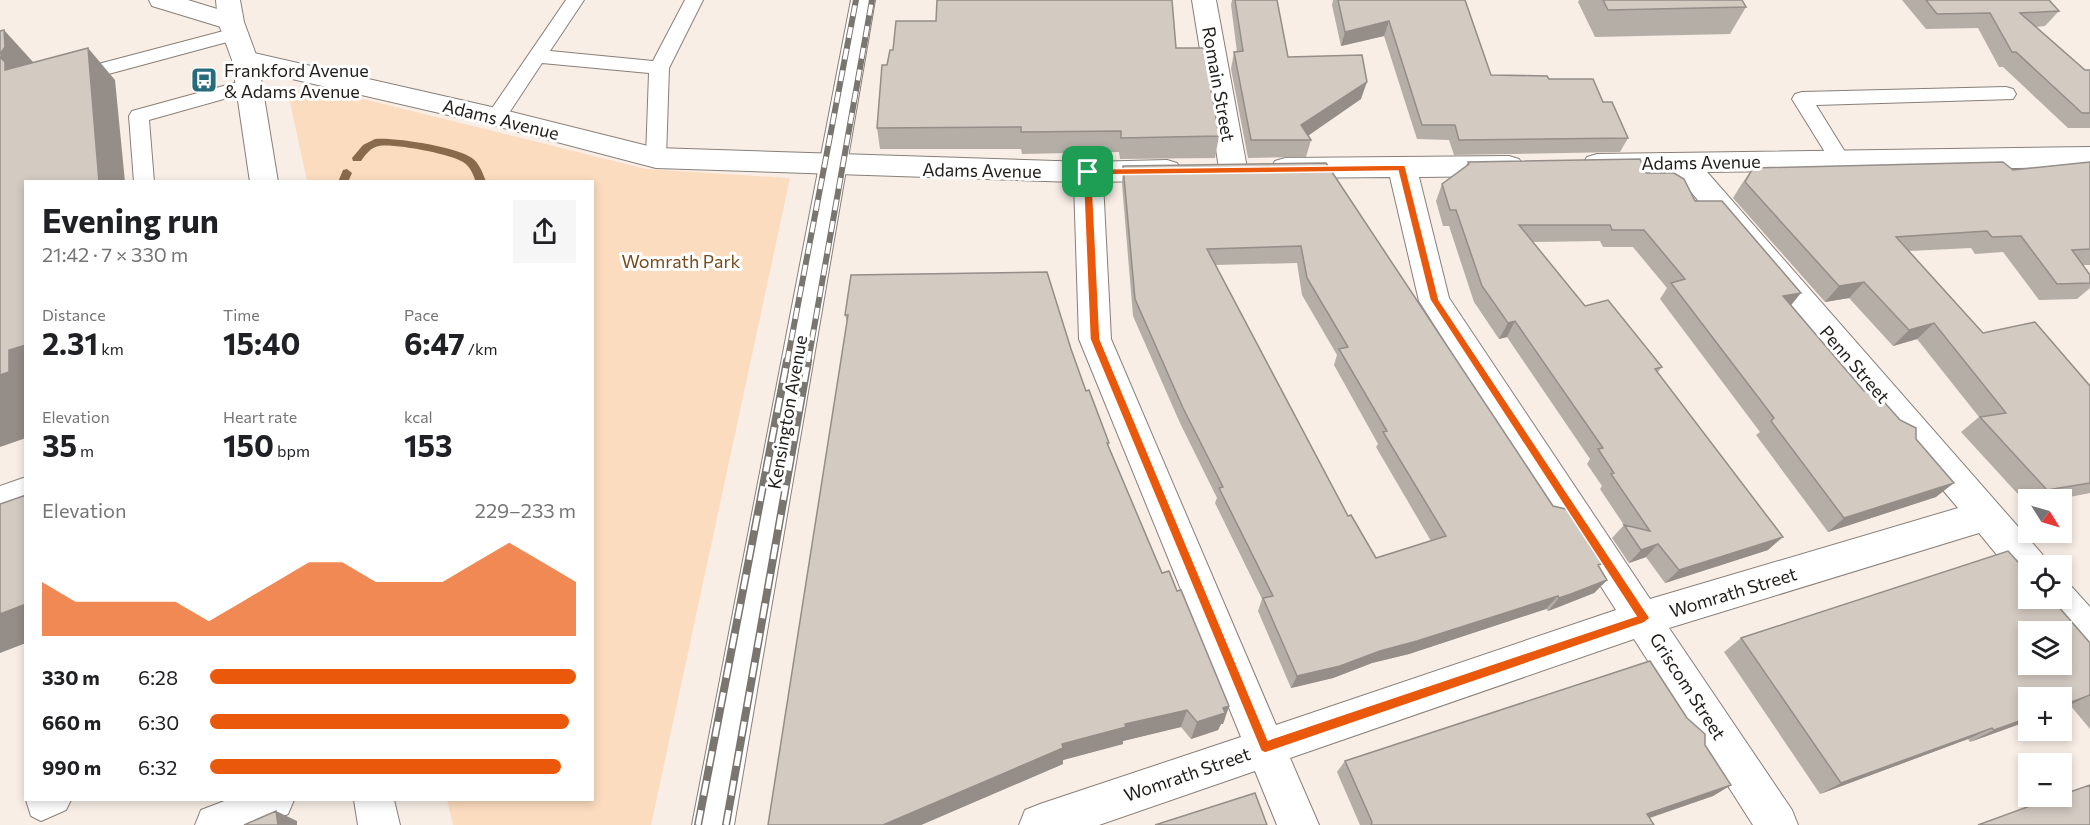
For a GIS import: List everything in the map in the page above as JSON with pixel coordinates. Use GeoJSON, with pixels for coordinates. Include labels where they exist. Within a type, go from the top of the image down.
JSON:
{"type":"FeatureCollection","features":[{"type":"Feature","properties":{"kind":"street"},"geometry":{"type":"LineString","coordinates":[[161,0],[232,19],[247,72],[264,180]]}},
{"type":"Feature","properties":{"kind":"street","name":"Kensington Avenue"},"geometry":{"type":"LineString","coordinates":[[713,825],[863,0]]}},
{"type":"Feature","properties":{"kind":"street","name":"Romain Street"},"geometry":{"type":"LineString","coordinates":[[1204,0],[1211,169]]}},
{"type":"Feature","properties":{"kind":"street","name":"Adams Avenue"},"geometry":{"type":"LineString","coordinates":[[247,72],[496,117],[656,158],[831,166],[1088,172],[1530,165]]}},
{"type":"Feature","properties":{"kind":"street","name":"Adams Avenue"},"geometry":{"type":"LineString","coordinates":[[1566,165],[1840,160],[2087,161]]}},
{"type":"Feature","properties":{"kind":"street","name":"Penn Street"},"geometry":{"type":"LineString","coordinates":[[1683,163],[2019,555]]}},
{"type":"Feature","properties":{"kind":"street","name":"Griscom Street"},"geometry":{"type":"LineString","coordinates":[[1402,168],[1434,300],[1778,825]]}},
{"type":"Feature","properties":{"kind":"street"},"geometry":{"type":"LineString","coordinates":[[1088,172],[1095,339],[1298,825]]}},
{"type":"Feature","properties":{"kind":"street","name":"Womrath Street"},"geometry":{"type":"LineString","coordinates":[[1040,825],[1644,618],[1985,516]]}},
{"type":"Feature","properties":{"kind":"street"},"geometry":{"type":"LineString","coordinates":[[2068,609],[2090,634]]}},
{"type":"Feature","properties":{"kind":"street"},"geometry":{"type":"LineString","coordinates":[[216,825],[272,801]]}},
{"type":"Feature","properties":{"kind":"street"},"geometry":{"type":"LineString","coordinates":[[374,801],[379,825]]}},
{"type":"Feature","properties":{"kind":"lane"},"geometry":{"type":"LineString","coordinates":[[496,117],[575,0]]}},
{"type":"Feature","properties":{"kind":"lane"},"geometry":{"type":"LineString","coordinates":[[656,158],[659,68],[694,0]]}},
{"type":"Feature","properties":{"kind":"lane"},"geometry":{"type":"LineString","coordinates":[[52,84],[232,19]]}},
{"type":"Feature","properties":{"kind":"lane"},"geometry":{"type":"LineString","coordinates":[[537,56],[659,68]]}},
{"type":"Feature","properties":{"kind":"lane"},"geometry":{"type":"LineString","coordinates":[[144,180],[139,116],[247,72]]}},
{"type":"Feature","properties":{"kind":"lane"},"geometry":{"type":"LineString","coordinates":[[1840,160],[1802,99],[2006,94]]}},
{"type":"Feature","properties":{"kind":"lane"},"geometry":{"type":"LineString","coordinates":[[0,497],[24,489]]}},
{"type":"Feature","properties":{"kind":"lane"},"geometry":{"type":"LineString","coordinates":[[41,801],[41,806],[54,801]]}},
{"type":"Feature","properties":{"kind":"green space","name":"Womrath Park"},"geometry":{"type":"Polygon","coordinates":[[[301,88],[319,88],[646,169],[790,178],[651,825],[453,825],[447,801],[594,801],[594,180],[307,180],[289,98],[301,88]]]}},
{"type":"Feature","properties":{"kind":"building"},"geometry":{"type":"Polygon","coordinates":[[[937,0],[1172,0],[1176,48],[1204,48],[1219,136],[1121,138],[1121,131],[1021,132],[1021,127],[877,128],[882,65],[887,65],[890,50],[893,50],[896,21],[936,21],[937,0]]]}},
{"type":"Feature","properties":{"kind":"building"},"geometry":{"type":"Polygon","coordinates":[[[1235,0],[1277,0],[1288,57],[1362,55],[1367,82],[1301,125],[1311,140],[1251,140],[1234,52],[1243,51],[1235,0]]]}},
{"type":"Feature","properties":{"kind":"building"},"geometry":{"type":"Polygon","coordinates":[[[1338,0],[1465,0],[1491,75],[1593,79],[1603,102],[1612,102],[1628,138],[1459,140],[1455,125],[1422,125],[1389,21],[1345,32],[1338,0]]]}},
{"type":"Feature","properties":{"kind":"building"},"geometry":{"type":"Polygon","coordinates":[[[1603,0],[1742,0],[1746,7],[1608,10],[1603,0]]]}},
{"type":"Feature","properties":{"kind":"building"},"geometry":{"type":"Polygon","coordinates":[[[1926,0],[2049,0],[2059,11],[2020,13],[2085,70],[2090,70],[2090,113],[2082,113],[2016,52],[2012,52],[1990,13],[1937,14],[1926,0]]]}},
{"type":"Feature","properties":{"kind":"building"},"geometry":{"type":"Polygon","coordinates":[[[4,30],[5,47],[0,54],[0,31],[4,30]]]}},
{"type":"Feature","properties":{"kind":"building"},"geometry":{"type":"Polygon","coordinates":[[[88,48],[99,180],[24,180],[24,346],[9,350],[9,372],[0,375],[0,57],[5,62],[5,70],[88,48]]]}},
{"type":"Feature","properties":{"kind":"building"},"geometry":{"type":"Polygon","coordinates":[[[1640,159],[1646,173],[1674,173],[1684,179],[1695,201],[1722,201],[1801,293],[1783,296],[1864,391],[1870,390],[1875,396],[1878,395],[1900,420],[1916,428],[1916,439],[1954,483],[1844,518],[1771,421],[1774,418],[1671,283],[1685,279],[1644,230],[1612,230],[1610,225],[1519,225],[1585,306],[1608,300],[1662,367],[1655,369],[1783,537],[1679,570],[1658,544],[1641,550],[1624,525],[1650,531],[1611,474],[1614,473],[1598,449],[1603,448],[1515,321],[1508,323],[1482,286],[1456,210],[1450,210],[1442,184],[1469,164],[1468,162],[1640,159]]]}},
{"type":"Feature","properties":{"kind":"building"},"geometry":{"type":"Polygon","coordinates":[[[2003,162],[2013,170],[2090,162],[2090,249],[2072,250],[2090,275],[2090,283],[2057,284],[2021,236],[1992,237],[1987,231],[1896,237],[1983,333],[2035,322],[2090,386],[2090,483],[2046,489],[1980,417],[2006,413],[1934,323],[1909,330],[1864,282],[1839,286],[1745,182],[1753,168],[2003,162]]]}},
{"type":"Feature","properties":{"kind":"building"},"geometry":{"type":"Polygon","coordinates":[[[1326,163],[1553,506],[1570,510],[1604,563],[1598,565],[1607,580],[1559,598],[1558,596],[1380,651],[1340,666],[1297,676],[1263,598],[1273,596],[1219,488],[1223,487],[1183,408],[1135,299],[1123,166],[1326,163]],[[1301,246],[1207,249],[1348,516],[1351,515],[1376,558],[1446,536],[1383,432],[1387,431],[1339,349],[1348,347],[1307,278],[1301,246]]]}},
{"type":"Feature","properties":{"kind":"building"},"geometry":{"type":"Polygon","coordinates":[[[1047,272],[1071,349],[1086,391],[1089,390],[1109,443],[1107,443],[1162,573],[1169,571],[1177,591],[1181,590],[1229,706],[1223,708],[1225,713],[1197,722],[1187,710],[1125,724],[1126,727],[1062,744],[1063,748],[883,825],[768,825],[848,315],[845,315],[851,275],[1047,272]]]}},
{"type":"Feature","properties":{"kind":"building"},"geometry":{"type":"Polygon","coordinates":[[[24,496],[24,605],[0,614],[0,504],[24,496]]]}},
{"type":"Feature","properties":{"kind":"building"},"geometry":{"type":"Polygon","coordinates":[[[2008,551],[2018,562],[2018,609],[2061,609],[2071,621],[2018,621],[2018,675],[2072,675],[2072,622],[2090,643],[2090,695],[2072,702],[2072,687],[2018,687],[2018,722],[1994,730],[1992,728],[1841,783],[1741,638],[2008,551]]]}},
{"type":"Feature","properties":{"kind":"building"},"geometry":{"type":"Polygon","coordinates":[[[1650,661],[1687,718],[1705,734],[1705,745],[1731,785],[1647,814],[1654,825],[1371,825],[1372,822],[1345,761],[1650,661]]]}},
{"type":"Feature","properties":{"kind":"building"},"geometry":{"type":"Polygon","coordinates":[[[2090,785],[2090,825],[1978,825],[2027,807],[2072,807],[2072,791],[2090,785]]]}},
{"type":"Feature","properties":{"kind":"building"},"geometry":{"type":"Polygon","coordinates":[[[1255,793],[1267,825],[1155,825],[1255,793]]]}},
{"type":"Feature","properties":{"kind":"building"},"geometry":{"type":"Polygon","coordinates":[[[276,811],[278,825],[244,825],[276,811]]]}},
{"type":"Feature","properties":{"kind":"waterway"},"geometry":{"type":"LineString","coordinates":[[357,158],[375,143],[396,143],[460,156],[471,163],[480,180]]}},
{"type":"Feature","properties":{"kind":"waterway"},"geometry":{"type":"LineString","coordinates":[[344,180],[347,173]]}},
{"type":"Feature","properties":{"kind":"railway"},"geometry":{"type":"LineString","coordinates":[[787,362],[856,0]]}},
{"type":"Feature","properties":{"kind":"railway"},"geometry":{"type":"LineString","coordinates":[[808,362],[872,0]]}},
{"type":"Feature","properties":{"kind":"railway"},"geometry":{"type":"LineString","coordinates":[[698,825],[787,361]]}},
{"type":"Feature","properties":{"kind":"railway"},"geometry":{"type":"LineString","coordinates":[[726,825],[808,361]]}},
{"type":"Feature","properties":{"kind":"place","name":"Frankford Avenue & Adams Avenue"},"geometry":{"type":"Point","coordinates":[204,80]}},
{"type":"Feature","properties":{"kind":"route"},"geometry":{"type":"LineString","coordinates":[[1233,168],[1402,168],[1434,300],[1644,618],[1265,747],[1095,339],[1088,172],[1233,168]]}}]}
